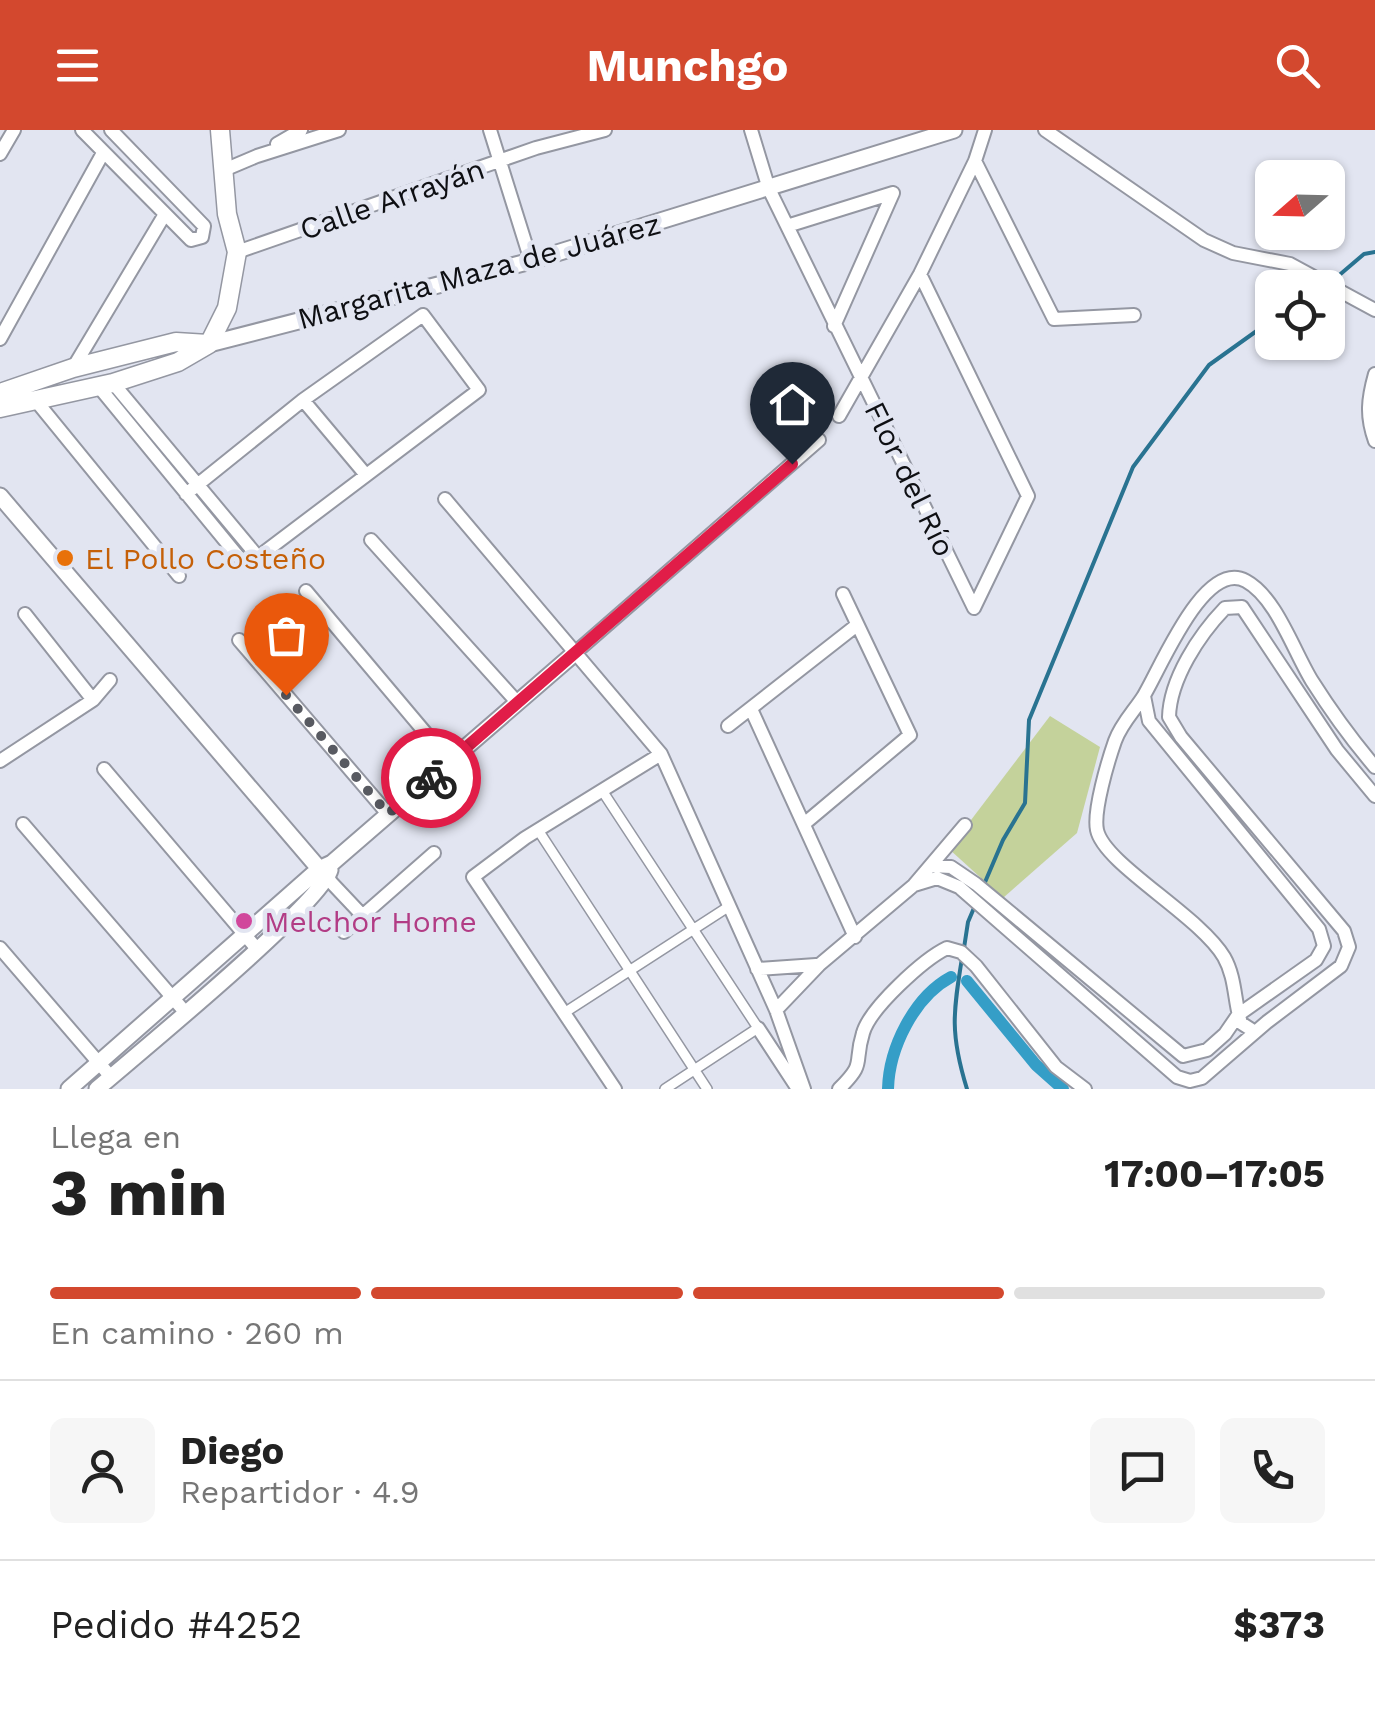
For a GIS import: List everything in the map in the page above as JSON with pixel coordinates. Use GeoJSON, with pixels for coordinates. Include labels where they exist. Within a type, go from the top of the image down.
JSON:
{"type":"FeatureCollection","features":[{"type":"Feature","properties":{"kind":"main road"},"geometry":{"type":"LineString","coordinates":[[0,408],[106,385],[178,362],[209,344],[227,308],[236,252],[227,214],[220,130]]}},
{"type":"Feature","properties":{"kind":"main road","name":"Margarita Maza de Juárez"},"geometry":{"type":"LineString","coordinates":[[0,393],[73,368],[176,342],[209,344]]}},
{"type":"Feature","properties":{"kind":"street"},"geometry":{"type":"LineString","coordinates":[[0,154],[14,130]]}},
{"type":"Feature","properties":{"kind":"street"},"geometry":{"type":"LineString","coordinates":[[82,130],[191,240],[202,238],[204,226],[114,131]]}},
{"type":"Feature","properties":{"kind":"street"},"geometry":{"type":"LineString","coordinates":[[256,156],[301,130]]}},
{"type":"Feature","properties":{"kind":"street"},"geometry":{"type":"LineString","coordinates":[[224,170],[339,130]]}},
{"type":"Feature","properties":{"kind":"street"},"geometry":{"type":"LineString","coordinates":[[490,130],[531,261]]}},
{"type":"Feature","properties":{"kind":"street","name":"Calle Arrayán"},"geometry":{"type":"LineString","coordinates":[[236,252],[536,148],[605,130]]}},
{"type":"Feature","properties":{"kind":"street","name":"Flor del Río"},"geometry":{"type":"LineString","coordinates":[[751,130],[768,189],[974,608],[1028,496],[920,274]]}},
{"type":"Feature","properties":{"kind":"street","name":"Margarita Maza de Juárez"},"geometry":{"type":"LineString","coordinates":[[209,344],[531,261],[954,130]]}},
{"type":"Feature","properties":{"kind":"street"},"geometry":{"type":"LineString","coordinates":[[839,416],[920,274],[975,161],[985,130]]}},
{"type":"Feature","properties":{"kind":"street"},"geometry":{"type":"LineString","coordinates":[[1045,130],[1204,240],[1234,253],[1298,268],[1365,303],[1375,320]]}},
{"type":"Feature","properties":{"kind":"street"},"geometry":{"type":"LineString","coordinates":[[0,339],[103,153]]}},
{"type":"Feature","properties":{"kind":"street"},"geometry":{"type":"LineString","coordinates":[[975,161],[1054,319],[1134,315]]}},
{"type":"Feature","properties":{"kind":"street"},"geometry":{"type":"LineString","coordinates":[[787,226],[894,193],[834,326]]}},
{"type":"Feature","properties":{"kind":"street"},"geometry":{"type":"LineString","coordinates":[[73,368],[165,214]]}},
{"type":"Feature","properties":{"kind":"street"},"geometry":{"type":"LineString","coordinates":[[106,385],[186,494],[246,562],[258,558],[479,390],[423,315],[303,400],[186,494]]}},
{"type":"Feature","properties":{"kind":"street"},"geometry":{"type":"LineString","coordinates":[[1375,374],[1368,410],[1375,441]]}},
{"type":"Feature","properties":{"kind":"street"},"geometry":{"type":"LineString","coordinates":[[106,385],[197,484],[258,558]]}},
{"type":"Feature","properties":{"kind":"street"},"geometry":{"type":"LineString","coordinates":[[303,400],[366,476]]}},
{"type":"Feature","properties":{"kind":"street"},"geometry":{"type":"LineString","coordinates":[[37,402],[179,576]]}},
{"type":"Feature","properties":{"kind":"street"},"geometry":{"type":"LineString","coordinates":[[98,1089],[185,1012],[251,942],[388,814],[819,440]]}},
{"type":"Feature","properties":{"kind":"street"},"geometry":{"type":"LineString","coordinates":[[0,496],[362,916]]}},
{"type":"Feature","properties":{"kind":"street"},"geometry":{"type":"LineString","coordinates":[[445,499],[661,754],[776,1010],[801,1089]]}},
{"type":"Feature","properties":{"kind":"street"},"geometry":{"type":"LineString","coordinates":[[372,540],[516,702]]}},
{"type":"Feature","properties":{"kind":"street"},"geometry":{"type":"LineString","coordinates":[[1255,1032],[1245,1028],[1238,1015],[1234,984],[1225,959],[1202,928],[1103,847],[1096,827],[1119,730],[1144,696],[1201,596],[1233,578],[1263,592],[1310,678],[1352,740],[1375,766]]}},
{"type":"Feature","properties":{"kind":"street"},"geometry":{"type":"LineString","coordinates":[[1242,607],[1248,593],[1246,581]]}},
{"type":"Feature","properties":{"kind":"street"},"geometry":{"type":"LineString","coordinates":[[1221,584],[1225,608]]}},
{"type":"Feature","properties":{"kind":"street"},"geometry":{"type":"LineString","coordinates":[[306,590],[450,762]]}},
{"type":"Feature","properties":{"kind":"street"},"geometry":{"type":"LineString","coordinates":[[804,824],[910,735],[843,594]]}},
{"type":"Feature","properties":{"kind":"street"},"geometry":{"type":"LineString","coordinates":[[776,1010],[819,964],[914,886],[951,866],[980,898],[1178,1077],[1202,1078],[1266,1022],[1341,966],[1349,947],[1344,931],[1180,737],[1169,717],[1171,692],[1211,622],[1225,608],[1242,607]]}},
{"type":"Feature","properties":{"kind":"street"},"geometry":{"type":"LineString","coordinates":[[1242,607],[1337,750],[1375,796]]}},
{"type":"Feature","properties":{"kind":"street"},"geometry":{"type":"LineString","coordinates":[[25,614],[93,700]]}},
{"type":"Feature","properties":{"kind":"street"},"geometry":{"type":"LineString","coordinates":[[728,726],[857,626]]}},
{"type":"Feature","properties":{"kind":"street"},"geometry":{"type":"LineString","coordinates":[[239,640],[388,814]]}},
{"type":"Feature","properties":{"kind":"street"},"geometry":{"type":"LineString","coordinates":[[0,761],[93,700],[110,680]]}},
{"type":"Feature","properties":{"kind":"street"},"geometry":{"type":"LineString","coordinates":[[1144,696],[1161,694],[1169,701]]}},
{"type":"Feature","properties":{"kind":"street"},"geometry":{"type":"LineString","coordinates":[[980,898],[1183,1056],[1208,1050],[1238,1015],[1316,960],[1324,946],[1320,929],[1149,721],[1144,696]]}},
{"type":"Feature","properties":{"kind":"street"},"geometry":{"type":"LineString","coordinates":[[751,709],[855,937]]}},
{"type":"Feature","properties":{"kind":"street"},"geometry":{"type":"LineString","coordinates":[[1119,730],[1149,721],[1162,722],[1169,717]]}},
{"type":"Feature","properties":{"kind":"street"},"geometry":{"type":"LineString","coordinates":[[615,1089],[472,877],[538,830],[661,754]]}},
{"type":"Feature","properties":{"kind":"street"},"geometry":{"type":"LineString","coordinates":[[104,769],[251,942]]}},
{"type":"Feature","properties":{"kind":"street"},"geometry":{"type":"LineString","coordinates":[[603,792],[801,1089]]}},
{"type":"Feature","properties":{"kind":"street"},"geometry":{"type":"LineString","coordinates":[[23,824],[185,1012]]}},
{"type":"Feature","properties":{"kind":"street"},"geometry":{"type":"LineString","coordinates":[[935,872],[965,825]]}},
{"type":"Feature","properties":{"kind":"street"},"geometry":{"type":"LineString","coordinates":[[538,830],[707,1089]]}},
{"type":"Feature","properties":{"kind":"street"},"geometry":{"type":"LineString","coordinates":[[344,932],[434,854]]}},
{"type":"Feature","properties":{"kind":"street"},"geometry":{"type":"LineString","coordinates":[[564,1013],[728,907]]}},
{"type":"Feature","properties":{"kind":"street"},"geometry":{"type":"LineString","coordinates":[[69,1089],[174,998],[251,942]]}},
{"type":"Feature","properties":{"kind":"street"},"geometry":{"type":"LineString","coordinates":[[0,948],[111,1077]]}},
{"type":"Feature","properties":{"kind":"street"},"geometry":{"type":"LineString","coordinates":[[839,1089],[858,1070],[862,1034],[870,1016],[934,954],[947,948],[965,956],[1056,1066],[1085,1089]]}},
{"type":"Feature","properties":{"kind":"street"},"geometry":{"type":"LineString","coordinates":[[757,969],[819,964]]}},
{"type":"Feature","properties":{"kind":"street"},"geometry":{"type":"LineString","coordinates":[[1234,984],[1266,1011],[1266,1022]]}},
{"type":"Feature","properties":{"kind":"street"},"geometry":{"type":"LineString","coordinates":[[665,1089],[758,1028]]}},
{"type":"Feature","properties":{"kind":"green space"},"geometry":{"type":"Polygon","coordinates":[[[1050,716],[1100,747],[1077,833],[1003,898],[949,849],[1050,716]]]}},
{"type":"Feature","properties":{"kind":"waterway"},"geometry":{"type":"LineString","coordinates":[[1345,270],[1364,254],[1375,252]]}},
{"type":"Feature","properties":{"kind":"waterway"},"geometry":{"type":"LineString","coordinates":[[964,948],[968,922],[1003,840],[1025,803],[1029,720],[1133,467],[1209,365],[1255,332]]}},
{"type":"Feature","properties":{"kind":"waterway"},"geometry":{"type":"LineString","coordinates":[[962,958],[955,1024],[967,1089]]}},
{"type":"Feature","properties":{"kind":"waterway"},"geometry":{"type":"LineString","coordinates":[[888,1089],[893,1057],[906,1025],[926,997],[951,977]]}},
{"type":"Feature","properties":{"kind":"waterway"},"geometry":{"type":"LineString","coordinates":[[967,981],[1036,1065],[1063,1089]]}},
{"type":"Feature","properties":{"kind":"way so far"},"geometry":{"type":"LineString","coordinates":[[286,695],[388,814],[431,778]]}},
{"type":"Feature","properties":{"kind":"place","name":"El Pollo Costeño"},"geometry":{"type":"Point","coordinates":[65,558]}},
{"type":"Feature","properties":{"kind":"place","name":"Melchor Home"},"geometry":{"type":"Point","coordinates":[244,921]}},
{"type":"Feature","properties":{"kind":"route"},"geometry":{"type":"LineString","coordinates":[[431,778],[792,464]]}}]}
